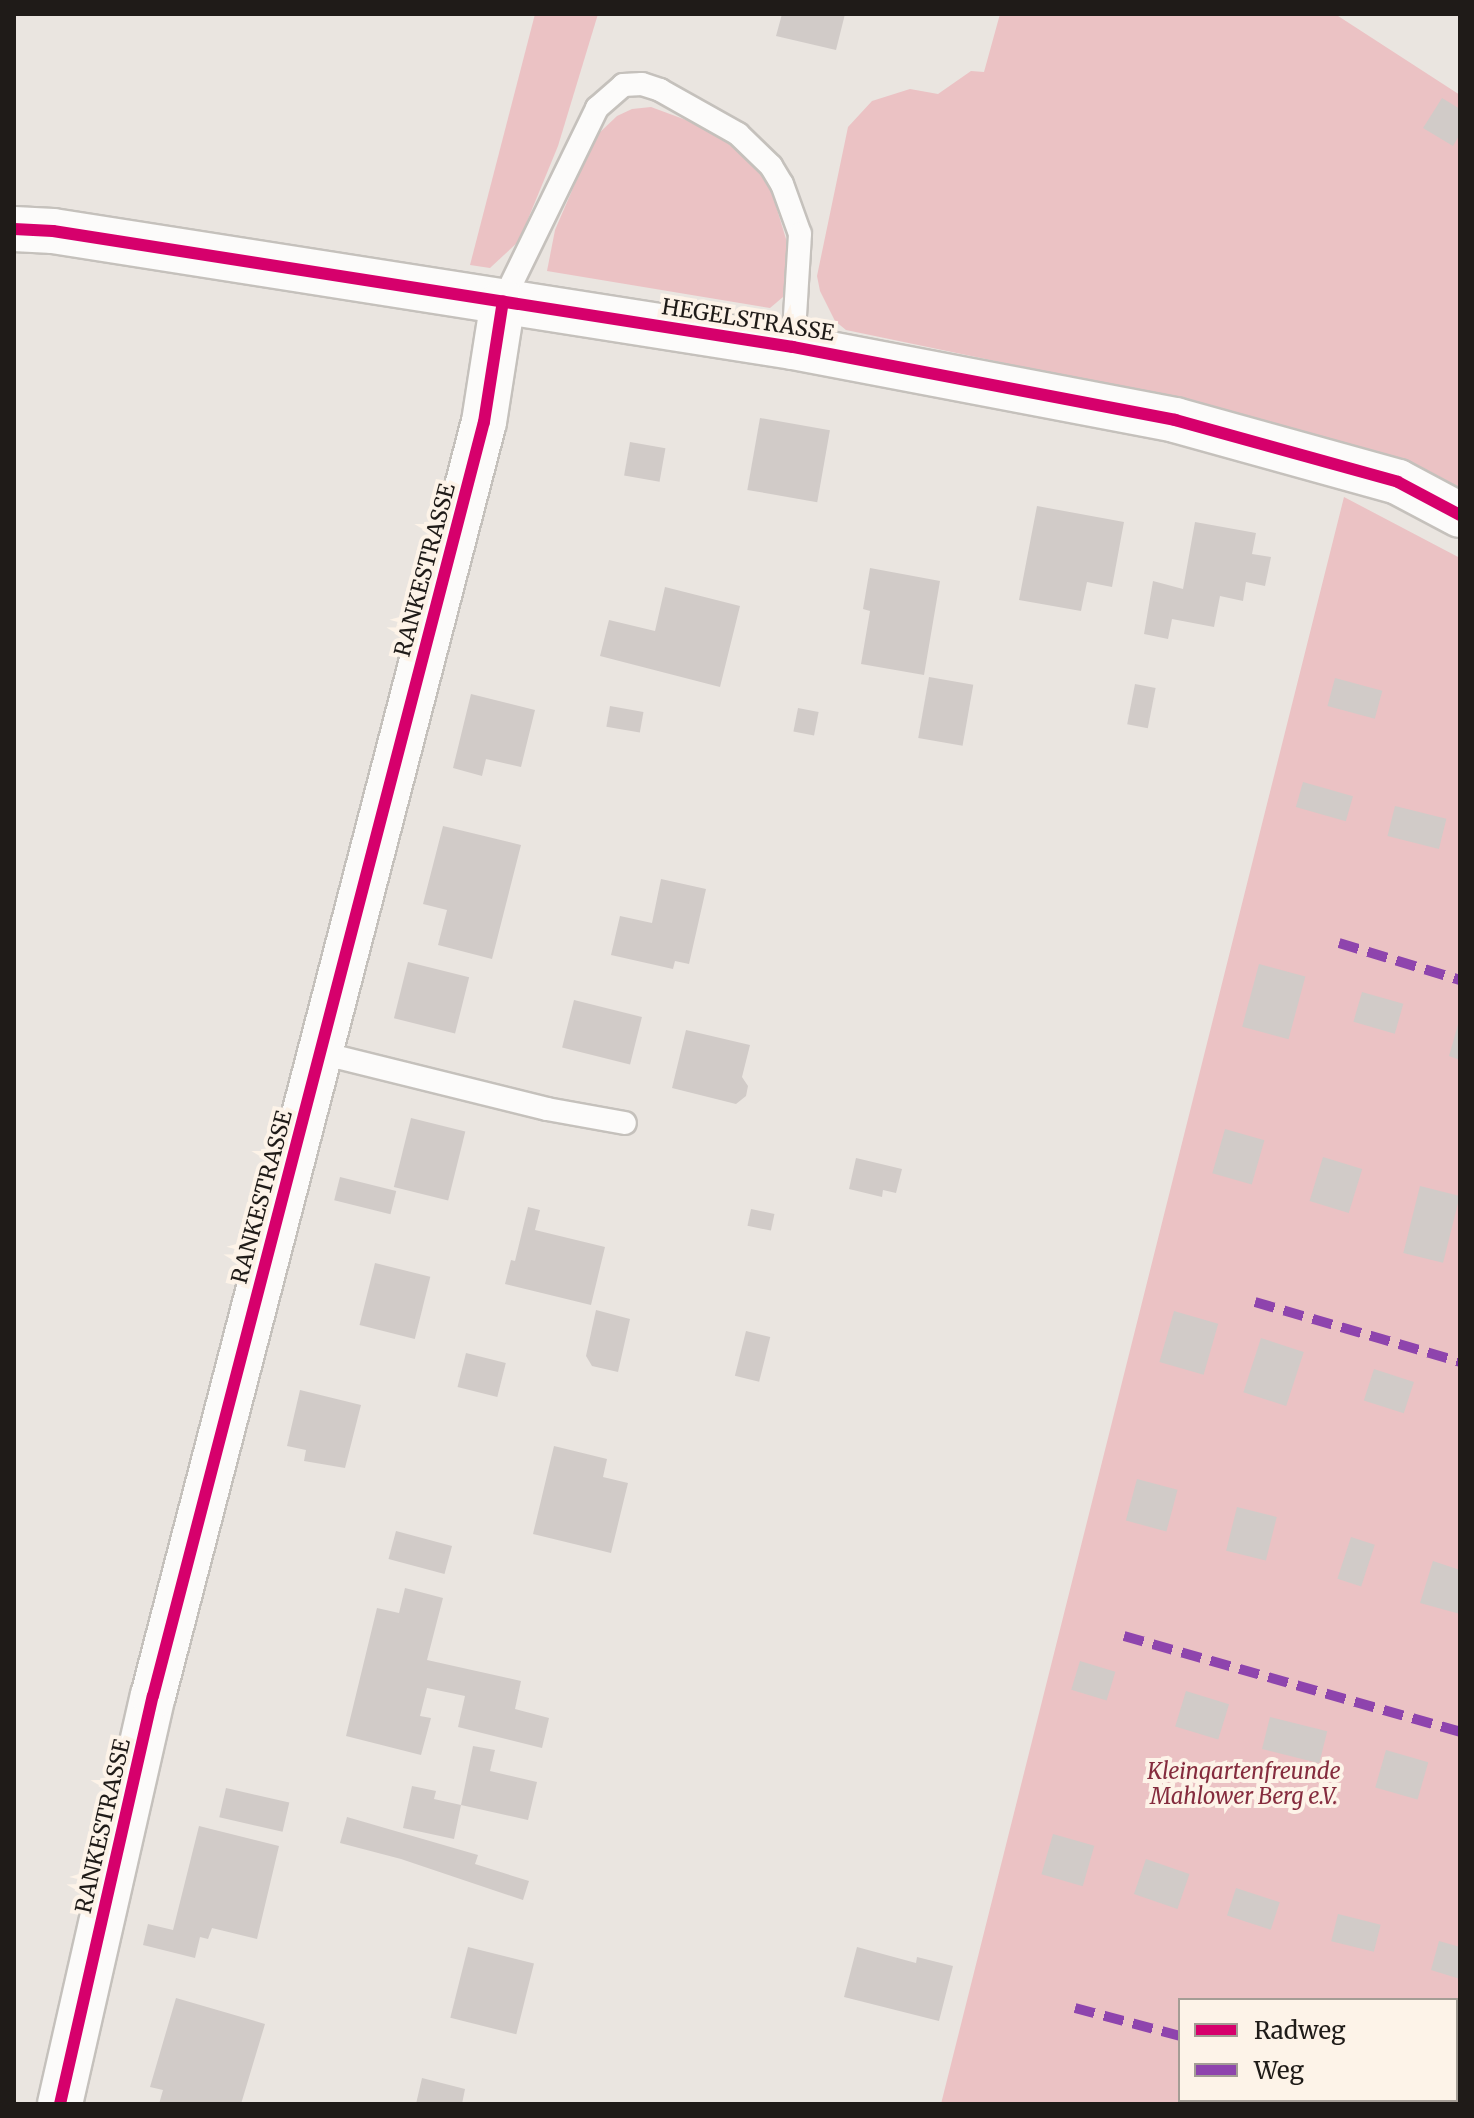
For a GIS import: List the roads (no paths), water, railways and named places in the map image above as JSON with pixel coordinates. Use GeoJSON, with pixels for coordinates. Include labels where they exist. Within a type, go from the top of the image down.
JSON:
{"type":"FeatureCollection","features":[{"type":"Feature","properties":{"kind":"street","name":"HEGELSTRASSE"},"geometry":{"type":"LineString","coordinates":[[14,229],[53,231],[793,347],[1175,420],[1398,482],[1460,515]]}},
{"type":"Feature","properties":{"kind":"street","name":"RANKESTRASSE"},"geometry":{"type":"LineString","coordinates":[[60,2104],[153,1696],[484,422],[503,301]]}},
{"type":"Feature","properties":{"kind":"lane"},"geometry":{"type":"LineString","coordinates":[[503,301],[597,108],[623,85],[642,84],[660,90],[738,134],[771,166],[782,184],[800,234],[793,347]]}},
{"type":"Feature","properties":{"kind":"lane"},"geometry":{"type":"LineString","coordinates":[[321,1053],[547,1109],[625,1123]]}},
{"type":"Feature","properties":{"kind":"park label","name":"Kleingartenfreunde Mahlower Berg e.V."},"geometry":{"type":"Point","coordinates":[1244,1784]}}]}
